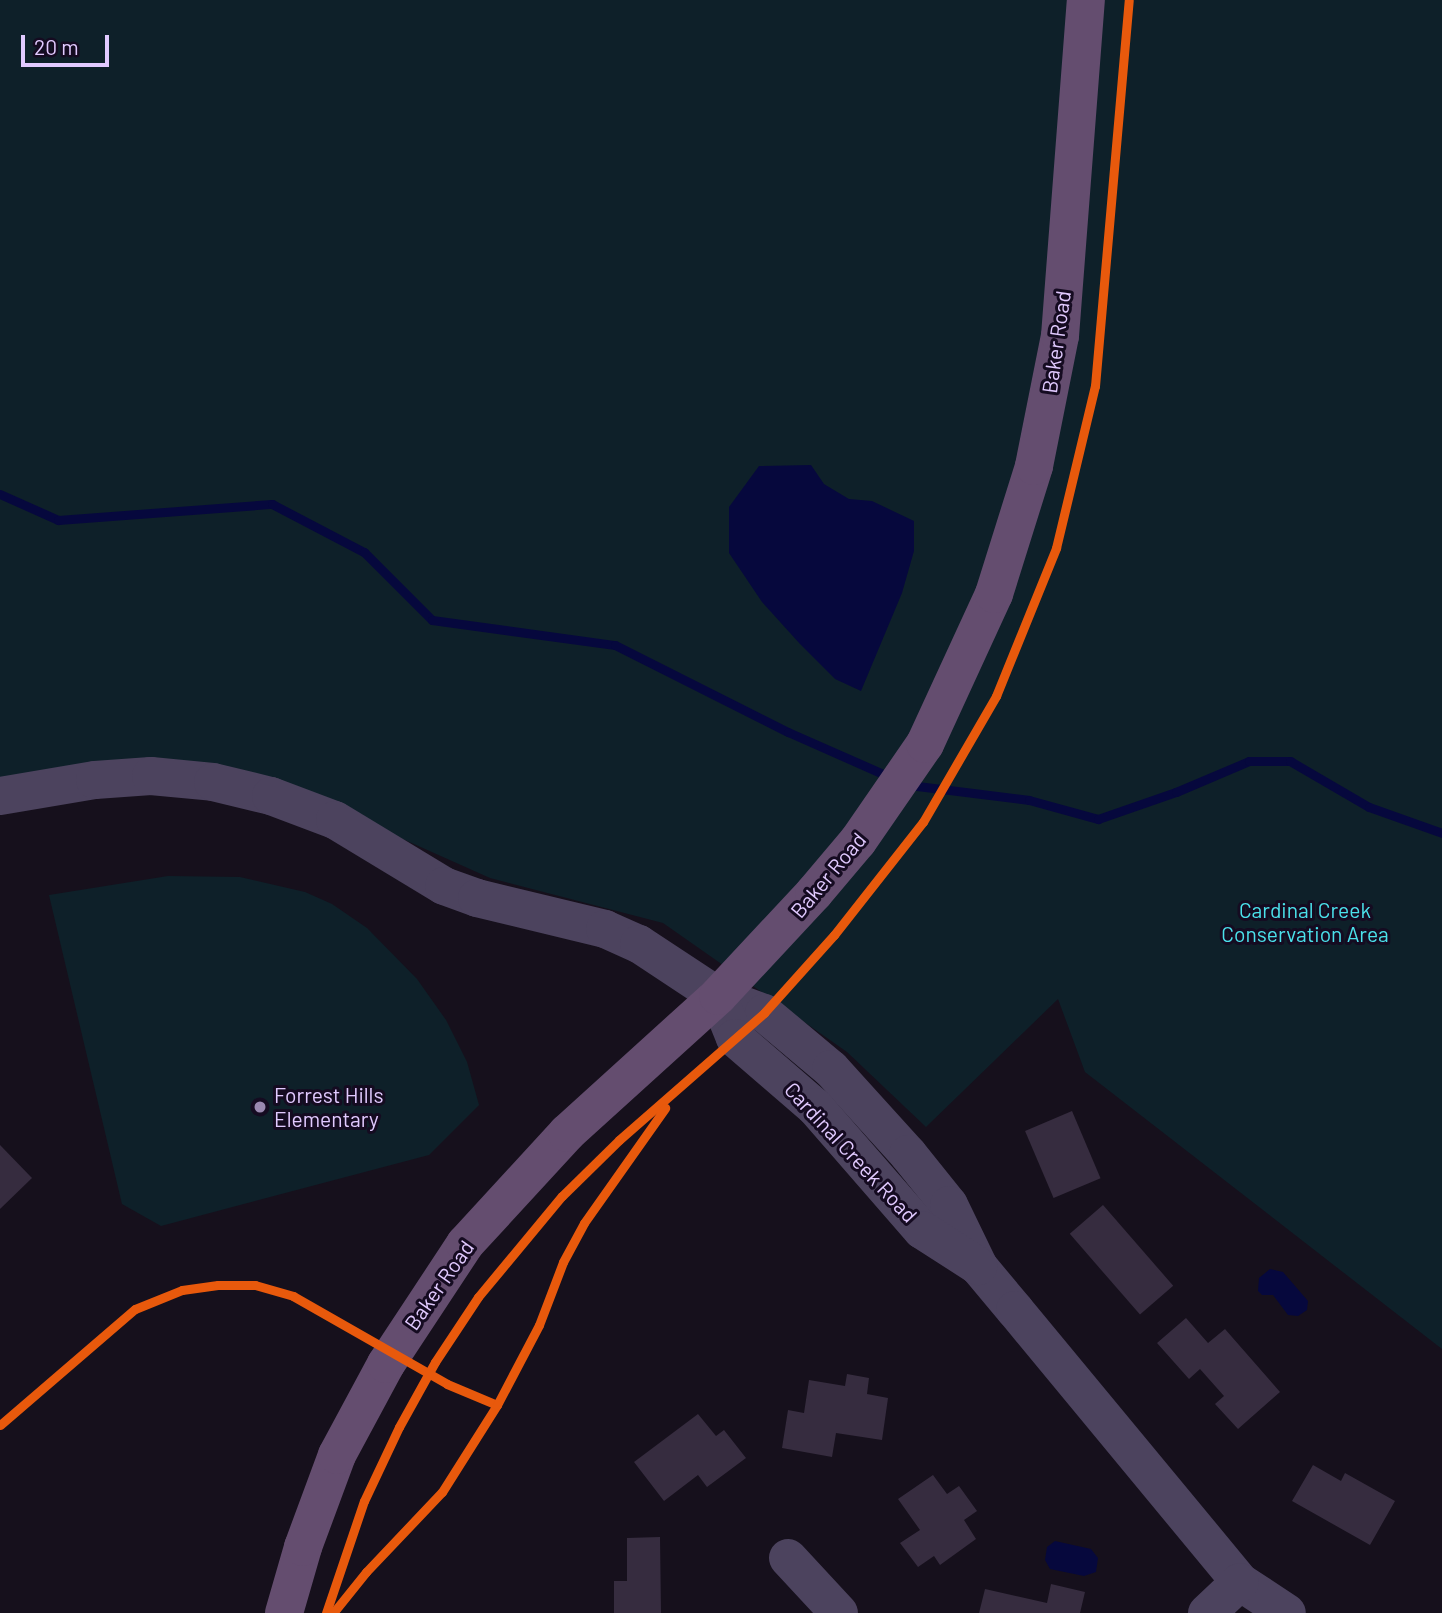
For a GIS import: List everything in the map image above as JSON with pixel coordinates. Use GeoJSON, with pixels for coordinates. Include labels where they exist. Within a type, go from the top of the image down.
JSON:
{"type":"FeatureCollection","features":[{"type":"Feature","properties":{"kind":"main road","name":"Baker Road"},"geometry":{"type":"LineString","coordinates":[[284,1613],[303,1546],[337,1455],[386,1364],[465,1244],[567,1133],[718,996],[814,893],[882,807],[925,744],[994,594],[1034,467],[1060,337],[1086,0]]}},
{"type":"Feature","properties":{"kind":"street"},"geometry":{"type":"LineString","coordinates":[[0,796],[94,780],[151,776],[213,782],[271,796],[335,820],[444,886],[477,898],[593,926],[639,944],[718,996]]}},
{"type":"Feature","properties":{"kind":"street","name":"Cardinal Creek Road"},"geometry":{"type":"LineString","coordinates":[[718,996],[735,1038],[815,1107],[922,1230],[979,1267],[1240,1582],[1287,1613]]}},
{"type":"Feature","properties":{"kind":"street"},"geometry":{"type":"LineString","coordinates":[[788,1558],[839,1613]]}},
{"type":"Feature","properties":{"kind":"street"},"geometry":{"type":"LineString","coordinates":[[1207,1613],[1240,1582]]}},
{"type":"Feature","properties":{"kind":"green space","name":"Cardinal Creek Conservation Area"},"geometry":{"type":"Polygon","coordinates":[[[0,0],[1442,0],[1442,1349],[1085,1072],[1058,999],[926,1127],[847,1052],[663,923],[490,878],[273,781],[0,778],[0,0]]]}},
{"type":"Feature","properties":{"kind":"green space"},"geometry":{"type":"Polygon","coordinates":[[[168,876],[240,877],[305,892],[332,904],[367,928],[417,979],[446,1020],[467,1062],[479,1105],[429,1155],[161,1226],[122,1204],[49,895],[168,876]]]}},
{"type":"Feature","properties":{"kind":"shaded area"},"geometry":{"type":"Polygon","coordinates":[[[811,465],[824,484],[849,499],[872,501],[914,521],[914,551],[902,593],[861,691],[835,679],[800,644],[762,602],[729,553],[729,507],[759,466],[811,465]]]}},
{"type":"Feature","properties":{"kind":"shaded area"},"geometry":{"type":"Polygon","coordinates":[[[1270,1269],[1283,1272],[1308,1301],[1307,1310],[1298,1316],[1288,1315],[1273,1295],[1262,1295],[1258,1291],[1259,1278],[1270,1269]]]}},
{"type":"Feature","properties":{"kind":"shaded area"},"geometry":{"type":"Polygon","coordinates":[[[1055,1541],[1091,1549],[1098,1558],[1096,1572],[1084,1576],[1050,1569],[1045,1560],[1047,1547],[1055,1541]]]}},
{"type":"Feature","properties":{"kind":"building"},"geometry":{"type":"Polygon","coordinates":[[[1072,1111],[1101,1178],[1054,1198],[1025,1131],[1072,1111]]]}},
{"type":"Feature","properties":{"kind":"building"},"geometry":{"type":"Polygon","coordinates":[[[0,1145],[32,1178],[0,1209],[0,1145]]]}},
{"type":"Feature","properties":{"kind":"building"},"geometry":{"type":"Polygon","coordinates":[[[1103,1205],[1173,1286],[1140,1315],[1070,1234],[1103,1205]]]}},
{"type":"Feature","properties":{"kind":"building"},"geometry":{"type":"Polygon","coordinates":[[[1186,1318],[1208,1343],[1225,1329],[1280,1392],[1238,1429],[1215,1404],[1224,1396],[1200,1369],[1189,1379],[1157,1343],[1186,1318]]]}},
{"type":"Feature","properties":{"kind":"building"},"geometry":{"type":"Polygon","coordinates":[[[847,1374],[869,1378],[867,1394],[888,1398],[882,1440],[836,1433],[832,1457],[782,1448],[788,1410],[804,1413],[809,1380],[845,1386],[847,1374]]]}},
{"type":"Feature","properties":{"kind":"building"},"geometry":{"type":"Polygon","coordinates":[[[698,1414],[716,1436],[724,1430],[746,1458],[707,1487],[698,1475],[664,1501],[634,1462],[698,1414]]]}},
{"type":"Feature","properties":{"kind":"building"},"geometry":{"type":"Polygon","coordinates":[[[1313,1465],[1341,1481],[1345,1473],[1395,1501],[1370,1545],[1292,1501],[1313,1465]]]}},
{"type":"Feature","properties":{"kind":"building"},"geometry":{"type":"Polygon","coordinates":[[[933,1475],[947,1494],[959,1486],[977,1511],[964,1520],[976,1539],[940,1565],[934,1556],[918,1567],[900,1543],[920,1530],[898,1499],[933,1475]]]}},
{"type":"Feature","properties":{"kind":"building"},"geometry":{"type":"Polygon","coordinates":[[[660,1537],[661,1613],[614,1613],[614,1581],[627,1581],[627,1538],[660,1537]]]}},
{"type":"Feature","properties":{"kind":"building"},"geometry":{"type":"Polygon","coordinates":[[[1051,1584],[1085,1592],[1080,1613],[979,1613],[985,1589],[1047,1603],[1051,1584]]]}},
{"type":"Feature","properties":{"kind":"waterway"},"geometry":{"type":"LineString","coordinates":[[0,494],[58,520],[272,504],[364,552],[432,620],[615,645],[788,732],[890,777]]}},
{"type":"Feature","properties":{"kind":"waterway"},"geometry":{"type":"LineString","coordinates":[[909,785],[1029,800],[1098,819],[1176,792],[1249,761],[1290,761],[1369,807],[1442,833]]}},
{"type":"Feature","properties":{"kind":"cycle path"},"geometry":{"type":"LineString","coordinates":[[326,1613],[364,1501],[399,1427],[435,1362],[478,1297],[562,1196],[619,1140],[764,1013],[834,935],[923,822],[996,696],[1056,548],[1095,386],[1129,0]]}},
{"type":"Feature","properties":{"kind":"cycle path"},"geometry":{"type":"LineString","coordinates":[[333,1613],[366,1572],[442,1492],[497,1405],[539,1325],[563,1262],[584,1223],[665,1108]]}},
{"type":"Feature","properties":{"kind":"cycle path"},"geometry":{"type":"LineString","coordinates":[[0,1425],[135,1309],[182,1290],[218,1285],[255,1285],[293,1296],[447,1384],[497,1405]]}},
{"type":"Feature","properties":{"kind":"place","name":"Forrest Hills Elementary"},"geometry":{"type":"Point","coordinates":[260,1107]}}]}
